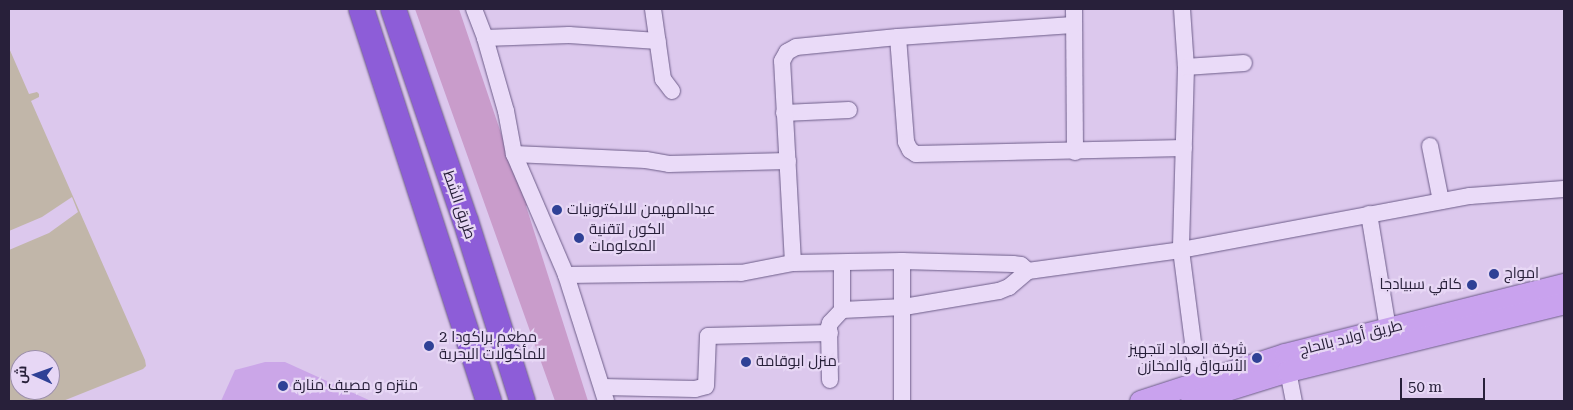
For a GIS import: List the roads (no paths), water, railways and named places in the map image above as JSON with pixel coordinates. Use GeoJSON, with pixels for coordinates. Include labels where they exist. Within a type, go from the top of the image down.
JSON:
{"type":"FeatureCollection","features":[{"type":"Feature","properties":{"kind":"highway"},"geometry":{"type":"LineString","coordinates":[[361,9],[488,401]]}},
{"type":"Feature","properties":{"kind":"highway","name":"طريق الشط"},"geometry":{"type":"LineString","coordinates":[[393,9],[465,220],[522,401]]}},
{"type":"Feature","properties":{"kind":"main road","name":"طريق أولاد بالحاج"},"geometry":{"type":"LineString","coordinates":[[1140,401],[1285,354],[1564,284]]}},
{"type":"Feature","properties":{"kind":"main road","name":"طريق أولاد بالحاج"},"geometry":{"type":"LineString","coordinates":[[1191,401],[1288,371],[1564,303]]}},
{"type":"Feature","properties":{"kind":"street"},"geometry":{"type":"LineString","coordinates":[[474,9],[485,38],[506,111],[514,154],[566,275],[604,394],[695,389],[706,386],[708,336],[830,333]]}},
{"type":"Feature","properties":{"kind":"street"},"geometry":{"type":"LineString","coordinates":[[653,9],[663,79],[672,91]]}},
{"type":"Feature","properties":{"kind":"street"},"geometry":{"type":"LineString","coordinates":[[1074,9],[1075,152]]}},
{"type":"Feature","properties":{"kind":"street"},"geometry":{"type":"LineString","coordinates":[[1182,9],[1186,67],[1181,250],[1198,381]]}},
{"type":"Feature","properties":{"kind":"street"},"geometry":{"type":"LineString","coordinates":[[793,263],[782,61],[787,52],[796,47],[898,37],[1073,25]]}},
{"type":"Feature","properties":{"kind":"street"},"geometry":{"type":"LineString","coordinates":[[485,38],[569,34],[658,41]]}},
{"type":"Feature","properties":{"kind":"street"},"geometry":{"type":"LineString","coordinates":[[898,37],[905,137],[910,150],[925,156],[1184,148]]}},
{"type":"Feature","properties":{"kind":"street"},"geometry":{"type":"LineString","coordinates":[[1186,67],[1244,63]]}},
{"type":"Feature","properties":{"kind":"street"},"geometry":{"type":"LineString","coordinates":[[784,113],[849,110]]}},
{"type":"Feature","properties":{"kind":"street"},"geometry":{"type":"LineString","coordinates":[[1430,146],[1441,201]]}},
{"type":"Feature","properties":{"kind":"street"},"geometry":{"type":"LineString","coordinates":[[514,154],[669,164],[788,161]]}},
{"type":"Feature","properties":{"kind":"street"},"geometry":{"type":"LineString","coordinates":[[842,310],[904,307],[999,290],[1009,287],[1028,271],[1181,250],[1470,196],[1564,190]]}},
{"type":"Feature","properties":{"kind":"street"},"geometry":{"type":"LineString","coordinates":[[1369,214],[1388,329]]}},
{"type":"Feature","properties":{"kind":"street"},"geometry":{"type":"LineString","coordinates":[[566,275],[741,273],[793,263],[842,264],[902,261],[1013,264],[1021,265],[1028,271]]}},
{"type":"Feature","properties":{"kind":"street"},"geometry":{"type":"LineString","coordinates":[[902,261],[904,307],[902,401]]}},
{"type":"Feature","properties":{"kind":"street"},"geometry":{"type":"LineString","coordinates":[[830,380],[830,323],[842,310],[842,264]]}},
{"type":"Feature","properties":{"kind":"street"},"geometry":{"type":"LineString","coordinates":[[1288,371],[1294,401]]}},
{"type":"Feature","properties":{"kind":"place","name":"عبدالمهيمن للالكترونيات"},"geometry":{"type":"Point","coordinates":[557,210]}},
{"type":"Feature","properties":{"kind":"place","name":"الكون لتقنية المعلومات"},"geometry":{"type":"Point","coordinates":[579,238]}},
{"type":"Feature","properties":{"kind":"place","name":"امواج"},"geometry":{"type":"Point","coordinates":[1494,274]}},
{"type":"Feature","properties":{"kind":"place","name":"كافي سبيادجا"},"geometry":{"type":"Point","coordinates":[1472,285]}},
{"type":"Feature","properties":{"kind":"place","name":"مطعم براكودا 2 للمأكولات البحرية"},"geometry":{"type":"Point","coordinates":[429,346]}},
{"type":"Feature","properties":{"kind":"place","name":"شركة العماد لتجهيز الأسواق والمخازن"},"geometry":{"type":"Point","coordinates":[1257,358]}},
{"type":"Feature","properties":{"kind":"place","name":"منزل ابوقامة"},"geometry":{"type":"Point","coordinates":[746,362]}},
{"type":"Feature","properties":{"kind":"place","name":"منتزه و مصيف منارة"},"geometry":{"type":"Point","coordinates":[283,386]}}]}
